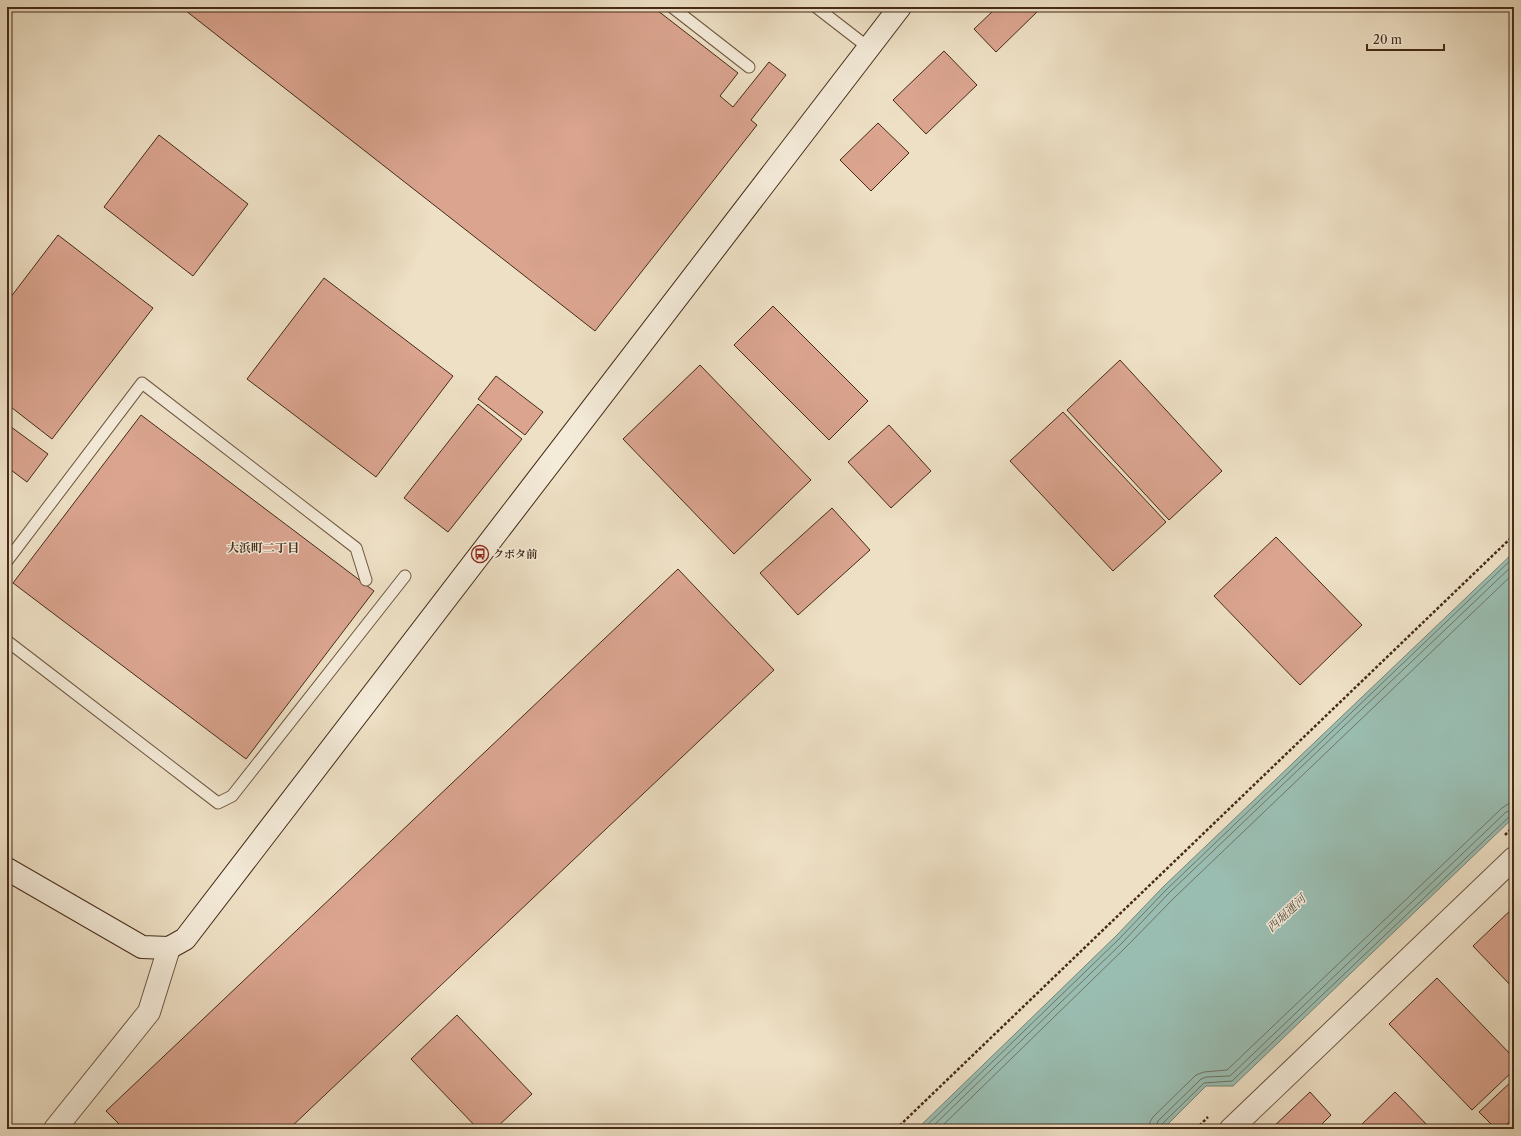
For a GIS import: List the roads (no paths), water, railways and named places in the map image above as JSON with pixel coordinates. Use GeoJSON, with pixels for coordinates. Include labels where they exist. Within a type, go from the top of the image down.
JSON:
{"type":"FeatureCollection","features":[{"type":"Feature","properties":{"kind":"street"},"geometry":{"type":"LineString","coordinates":[[7,869],[142,947],[168,948],[185,939],[900,7]]}},
{"type":"Feature","properties":{"kind":"street"},"geometry":{"type":"LineString","coordinates":[[1231,1129],[1514,858]]}},
{"type":"Feature","properties":{"kind":"street"},"geometry":{"type":"LineString","coordinates":[[55,1129],[149,1012],[168,948]]}},
{"type":"Feature","properties":{"kind":"lane"},"geometry":{"type":"LineString","coordinates":[[672,7],[749,67]]}},
{"type":"Feature","properties":{"kind":"lane"},"geometry":{"type":"LineString","coordinates":[[816,7],[869,48]]}},
{"type":"Feature","properties":{"kind":"lane"},"geometry":{"type":"LineString","coordinates":[[7,561],[142,384],[356,548],[366,580]]}},
{"type":"Feature","properties":{"kind":"lane"},"geometry":{"type":"LineString","coordinates":[[7,641],[218,803],[232,796],[406,576]]}},
{"type":"Feature","properties":{"kind":"water","name":"西堀運河"},"geometry":{"type":"Polygon","coordinates":[[[1514,552],[1514,817],[1233,1086],[1206,1086],[1163,1129],[917,1129],[1116,936],[1163,887],[1514,552]]]}},
{"type":"Feature","properties":{"kind":"place","name":"クボタ前"},"geometry":{"type":"Point","coordinates":[480,554]}},
{"type":"Feature","properties":{"kind":"district","name":"大浜町二丁目"},"geometry":{"type":"Point","coordinates":[263,547]}}]}
